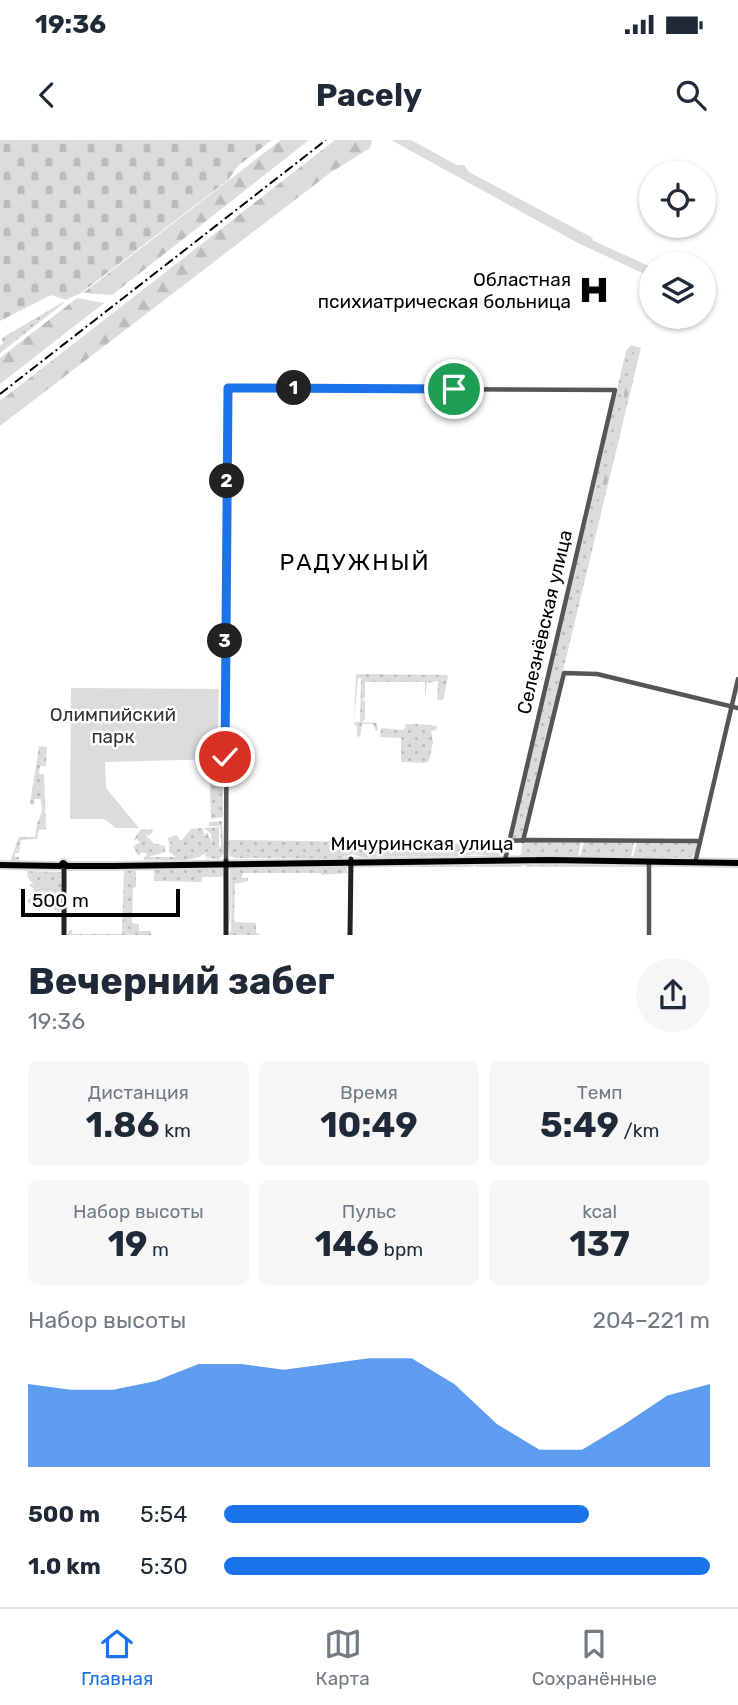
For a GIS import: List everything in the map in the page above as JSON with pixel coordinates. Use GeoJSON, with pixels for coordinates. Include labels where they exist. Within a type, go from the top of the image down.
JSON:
{"type":"FeatureCollection","features":[{"type":"Feature","properties":{"kind":"main road","name":"Мичуринская улица"},"geometry":{"type":"LineString","coordinates":[[505,860],[738,861]]}},
{"type":"Feature","properties":{"kind":"main road"},"geometry":{"type":"LineString","coordinates":[[351,861],[351,935]]}},
{"type":"Feature","properties":{"kind":"main road","name":"Мичуринская улица"},"geometry":{"type":"LineString","coordinates":[[0,865],[64,867],[226,862],[738,861]]}},
{"type":"Feature","properties":{"kind":"main road"},"geometry":{"type":"LineString","coordinates":[[226,862],[226,935]]}},
{"type":"Feature","properties":{"kind":"main road"},"geometry":{"type":"LineString","coordinates":[[64,867],[64,935]]}},
{"type":"Feature","properties":{"kind":"street","name":"Селезнёвская улица"},"geometry":{"type":"LineString","coordinates":[[226,862],[228,388],[615,390],[505,860]]}},
{"type":"Feature","properties":{"kind":"street"},"geometry":{"type":"LineString","coordinates":[[523,841],[564,673],[597,674],[738,709]]}},
{"type":"Feature","properties":{"kind":"street"},"geometry":{"type":"LineString","coordinates":[[696,859],[698,841],[738,679]]}},
{"type":"Feature","properties":{"kind":"street"},"geometry":{"type":"LineString","coordinates":[[509,841],[698,841]]}},
{"type":"Feature","properties":{"kind":"street"},"geometry":{"type":"LineString","coordinates":[[649,862],[649,935]]}},
{"type":"Feature","properties":{"kind":"green space"},"geometry":{"type":"Polygon","coordinates":[[[0,140],[272,140],[238,166],[228,180],[81,293],[66,300],[51,295],[0,321],[0,140]]]}},
{"type":"Feature","properties":{"kind":"green space"},"geometry":{"type":"Polygon","coordinates":[[[281,140],[309,140],[112,295],[83,293],[281,140]]]}},
{"type":"Feature","properties":{"kind":"green space"},"geometry":{"type":"Polygon","coordinates":[[[335,140],[372,140],[370,148],[330,173],[0,426],[0,401],[335,140]]]}},
{"type":"Feature","properties":{"kind":"green space"},"geometry":{"type":"Polygon","coordinates":[[[391,140],[411,140],[457,165],[464,165],[469,172],[593,238],[592,240],[639,262],[639,271],[578,243],[391,140]]]}},
{"type":"Feature","properties":{"kind":"green space"},"geometry":{"type":"Polygon","coordinates":[[[77,298],[104,303],[0,384],[0,358],[77,298]]]}},
{"type":"Feature","properties":{"kind":"green space"},"geometry":{"type":"Polygon","coordinates":[[[64,303],[0,353],[2,338],[64,303]]]}},
{"type":"Feature","properties":{"kind":"green space"},"geometry":{"type":"Polygon","coordinates":[[[631,345],[641,348],[522,840],[511,839],[626,351],[631,345]]]}},
{"type":"Feature","properties":{"kind":"green space"},"geometry":{"type":"Polygon","coordinates":[[[635,348],[639,348],[596,531],[592,529],[635,348]]]}},
{"type":"Feature","properties":{"kind":"green space"},"geometry":{"type":"Polygon","coordinates":[[[356,674],[448,677],[443,700],[437,700],[438,681],[427,683],[425,698],[425,682],[365,682],[365,698],[362,699],[365,701],[365,720],[361,722],[377,723],[378,730],[376,731],[373,724],[362,724],[360,737],[357,736],[357,726],[354,725],[355,722],[360,722],[361,678],[358,678],[354,720],[356,674]]]}},
{"type":"Feature","properties":{"kind":"green space","name":"Олимпийский парк"},"geometry":{"type":"Polygon","coordinates":[[[71,688],[223,689],[223,759],[105,762],[106,788],[139,828],[116,828],[104,819],[70,819],[71,688]]]}},
{"type":"Feature","properties":{"kind":"green space"},"geometry":{"type":"Polygon","coordinates":[[[406,724],[419,724],[419,728],[420,724],[437,726],[436,730],[431,731],[433,742],[429,761],[426,763],[401,762],[401,738],[380,737],[381,728],[404,730],[406,724]]]}},
{"type":"Feature","properties":{"kind":"green space"},"geometry":{"type":"Polygon","coordinates":[[[39,746],[47,747],[46,766],[40,766],[39,774],[44,774],[46,829],[39,830],[37,839],[21,840],[19,853],[15,853],[19,862],[10,862],[19,837],[35,837],[42,811],[41,799],[35,799],[34,805],[30,804],[39,746]]]}},
{"type":"Feature","properties":{"kind":"green space"},"geometry":{"type":"Polygon","coordinates":[[[223,762],[223,817],[211,819],[209,763],[223,762]]]}},
{"type":"Feature","properties":{"kind":"green space"},"geometry":{"type":"Polygon","coordinates":[[[222,821],[224,853],[219,859],[204,858],[211,857],[204,856],[211,848],[205,854],[189,859],[143,860],[147,854],[142,852],[138,856],[133,846],[140,843],[137,839],[133,841],[140,830],[152,829],[153,832],[148,836],[145,832],[145,839],[148,837],[153,843],[165,846],[165,852],[148,857],[176,857],[169,852],[169,846],[179,841],[169,845],[168,838],[176,835],[181,841],[191,829],[202,828],[205,835],[201,835],[205,836],[207,832],[212,843],[211,834],[204,828],[219,827],[219,847],[212,854],[221,846],[220,826],[209,826],[209,822],[222,821]]]}},
{"type":"Feature","properties":{"kind":"green space"},"geometry":{"type":"Polygon","coordinates":[[[228,841],[506,845],[505,852],[498,857],[472,854],[361,857],[352,854],[342,858],[235,858],[229,855],[228,841]]]}},
{"type":"Feature","properties":{"kind":"green space"},"geometry":{"type":"Polygon","coordinates":[[[523,842],[581,842],[578,857],[520,857],[523,842]]]}},
{"type":"Feature","properties":{"kind":"green space"},"geometry":{"type":"Polygon","coordinates":[[[584,842],[634,843],[631,857],[580,857],[584,842]]]}},
{"type":"Feature","properties":{"kind":"green space"},"geometry":{"type":"Polygon","coordinates":[[[637,842],[697,843],[695,854],[691,857],[633,857],[637,842]]]}},
{"type":"Feature","properties":{"kind":"green space"},"geometry":{"type":"Polygon","coordinates":[[[504,863],[647,863],[648,867],[420,867],[504,863]]]}},
{"type":"Feature","properties":{"kind":"green space"},"geometry":{"type":"Polygon","coordinates":[[[345,865],[349,876],[347,873],[243,873],[242,878],[248,878],[248,881],[235,884],[234,922],[256,923],[256,933],[261,935],[229,935],[230,868],[345,865]]]}},
{"type":"Feature","properties":{"kind":"green space"},"geometry":{"type":"Polygon","coordinates":[[[154,868],[223,868],[224,879],[222,875],[202,877],[202,882],[154,881],[154,868]]]}},
{"type":"Feature","properties":{"kind":"green space"},"geometry":{"type":"Polygon","coordinates":[[[136,869],[132,923],[139,924],[139,931],[151,931],[151,935],[67,935],[70,930],[72,934],[122,934],[124,870],[136,869]]]}},
{"type":"Feature","properties":{"kind":"green space"},"geometry":{"type":"Polygon","coordinates":[[[27,871],[61,872],[59,880],[62,906],[59,912],[56,911],[56,906],[54,911],[47,907],[36,889],[27,882],[35,887],[28,878],[27,871]]]}},
{"type":"Feature","properties":{"kind":"green space"},"geometry":{"type":"Polygon","coordinates":[[[57,881],[56,911],[50,907],[36,908],[36,904],[31,905],[27,901],[32,896],[34,898],[35,882],[57,881]]]}},
{"type":"Feature","properties":{"kind":"railway"},"geometry":{"type":"LineString","coordinates":[[0,394],[326,140]]}},
{"type":"Feature","properties":{"kind":"place","name":"Областная психиатрическая больница"},"geometry":{"type":"Point","coordinates":[594,290]}},
{"type":"Feature","properties":{"kind":"district","name":"РАДУЖНЫЙ"},"geometry":{"type":"Point","coordinates":[355,562]}},
{"type":"Feature","properties":{"kind":"route"},"geometry":{"type":"LineString","coordinates":[[225,757],[228,388],[454,389]]}}]}
